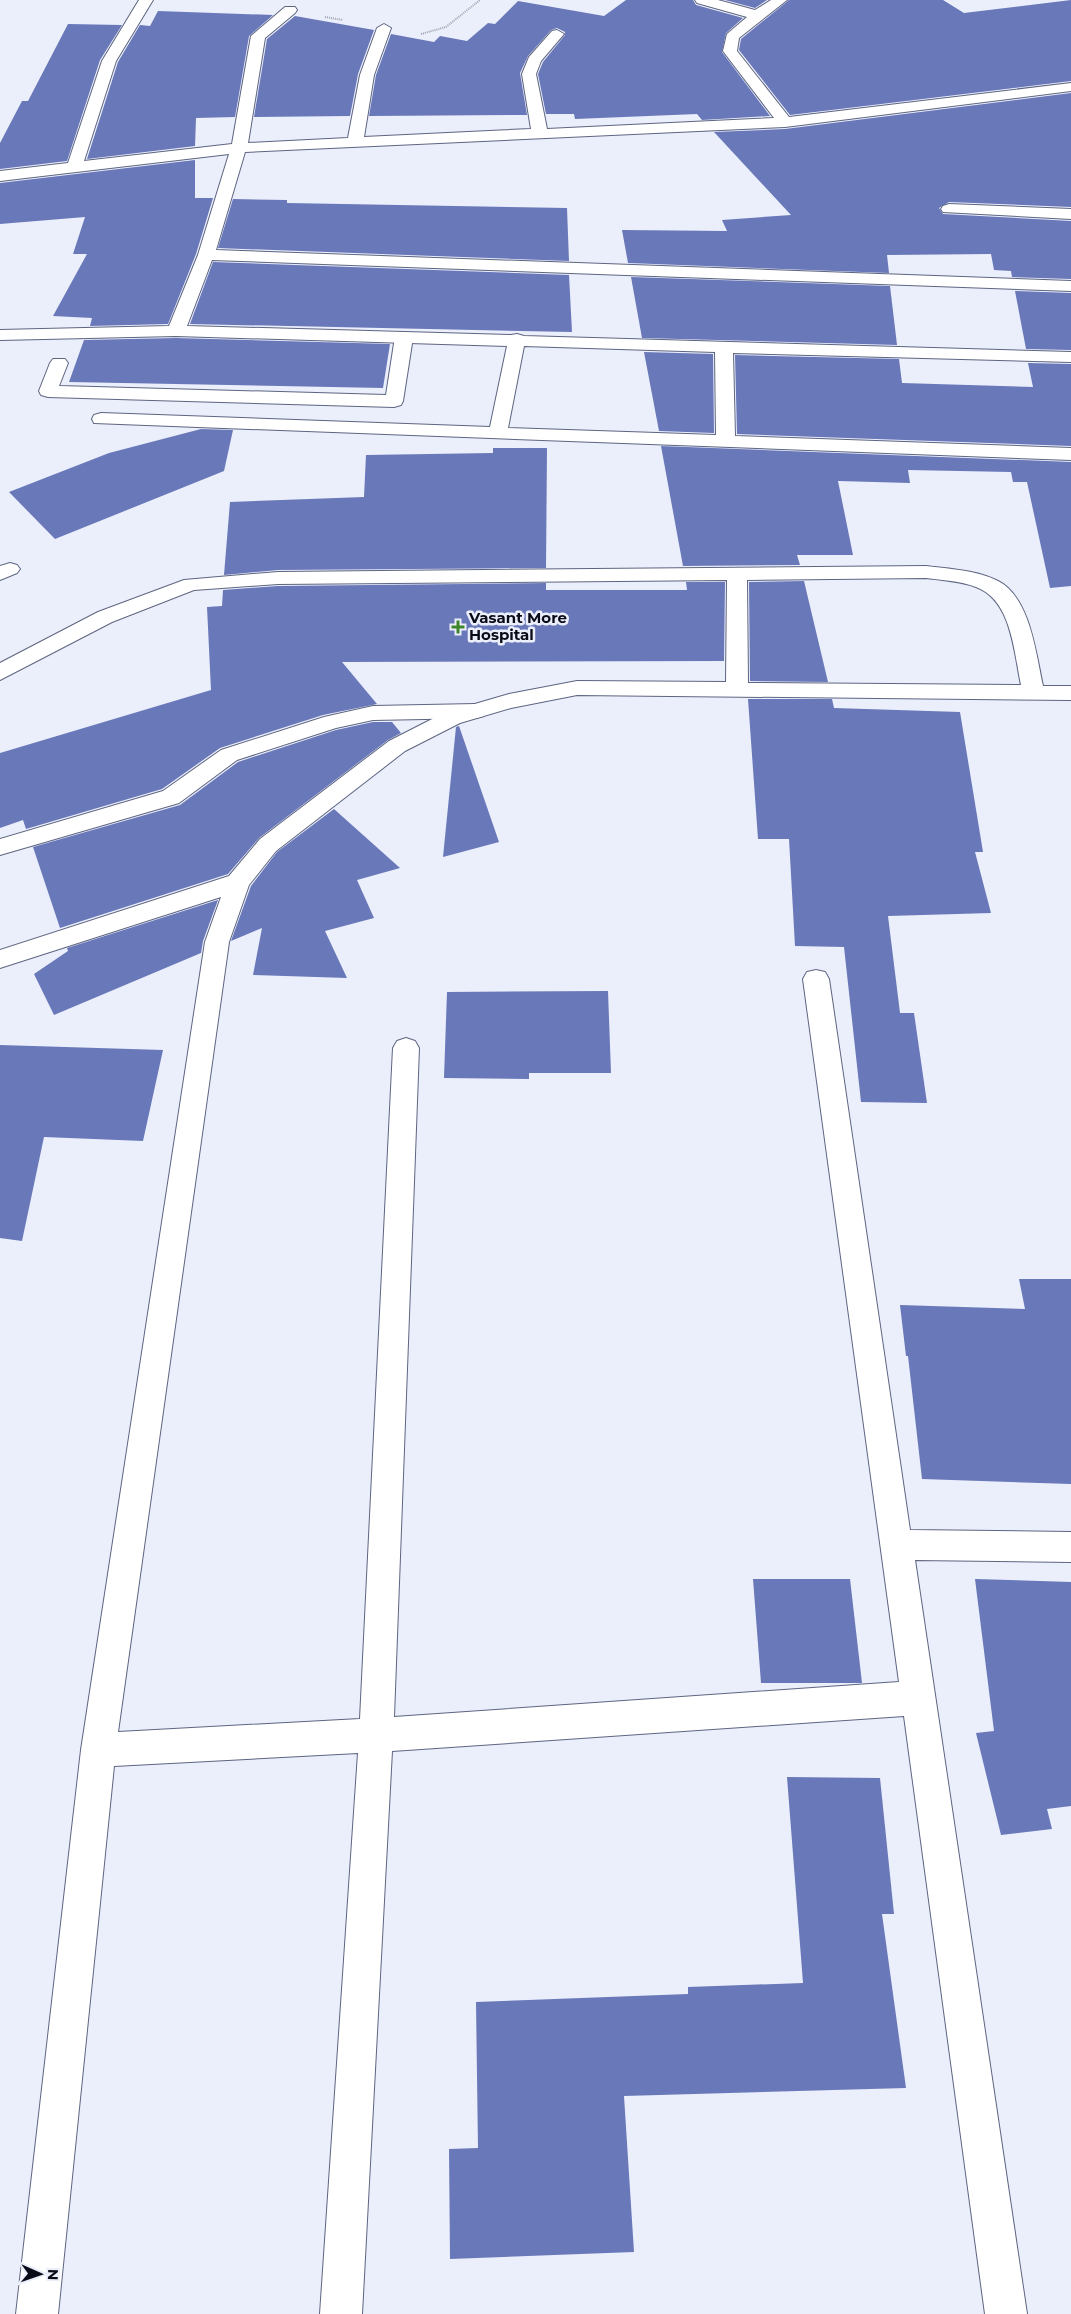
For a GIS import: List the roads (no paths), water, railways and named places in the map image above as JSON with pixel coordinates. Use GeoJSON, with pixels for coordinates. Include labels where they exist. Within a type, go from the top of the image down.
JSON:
{"type":"FeatureCollection","features":[{"type":"Feature","properties":{"kind":"street"},"geometry":{"type":"LineString","coordinates":[[75,166],[109,61],[146,0]]}},
{"type":"Feature","properties":{"kind":"street"},"geometry":{"type":"LineString","coordinates":[[702,0],[757,15]]}},
{"type":"Feature","properties":{"kind":"street"},"geometry":{"type":"LineString","coordinates":[[780,0],[757,15],[732,37],[730,51],[785,122]]}},
{"type":"Feature","properties":{"kind":"street"},"geometry":{"type":"LineString","coordinates":[[176,331],[206,256],[239,148],[258,36],[290,10]]}},
{"type":"Feature","properties":{"kind":"street"},"geometry":{"type":"LineString","coordinates":[[354,142],[367,75],[384,28]]}},
{"type":"Feature","properties":{"kind":"street"},"geometry":{"type":"LineString","coordinates":[[540,134],[529,74],[534,60],[557,34]]}},
{"type":"Feature","properties":{"kind":"street"},"geometry":{"type":"LineString","coordinates":[[0,176],[239,148],[785,122],[1071,87]]}},
{"type":"Feature","properties":{"kind":"street"},"geometry":{"type":"LineString","coordinates":[[949,209],[1071,214]]}},
{"type":"Feature","properties":{"kind":"street"},"geometry":{"type":"LineString","coordinates":[[206,256],[1071,286]]}},
{"type":"Feature","properties":{"kind":"street"},"geometry":{"type":"LineString","coordinates":[[0,335],[176,331],[517,339],[1071,357]]}},
{"type":"Feature","properties":{"kind":"street"},"geometry":{"type":"LineString","coordinates":[[59,362],[48,391],[394,401],[404,337]]}},
{"type":"Feature","properties":{"kind":"street"},"geometry":{"type":"LineString","coordinates":[[498,433],[517,339]]}},
{"type":"Feature","properties":{"kind":"street"},"geometry":{"type":"LineString","coordinates":[[724,346],[726,442]]}},
{"type":"Feature","properties":{"kind":"street"},"geometry":{"type":"LineString","coordinates":[[101,418],[1071,454]]}},
{"type":"Feature","properties":{"kind":"street"},"geometry":{"type":"LineString","coordinates":[[0,673],[20,660],[105,617],[191,584],[278,578],[926,572],[975,580],[999,590],[1012,608],[1034,692]]}},
{"type":"Feature","properties":{"kind":"street"},"geometry":{"type":"LineString","coordinates":[[737,574],[737,689]]}},
{"type":"Feature","properties":{"kind":"street"},"geometry":{"type":"LineString","coordinates":[[37,2314],[98,1750],[217,942],[238,882],[268,845],[397,746],[452,718],[508,701],[577,688],[1071,693]]}},
{"type":"Feature","properties":{"kind":"street"},"geometry":{"type":"LineString","coordinates":[[0,847],[171,797],[229,755],[332,722],[373,713],[476,711]]}},
{"type":"Feature","properties":{"kind":"street"},"geometry":{"type":"LineString","coordinates":[[0,959],[238,882]]}},
{"type":"Feature","properties":{"kind":"street"},"geometry":{"type":"LineString","coordinates":[[816,979],[1006,2314]]}},
{"type":"Feature","properties":{"kind":"street"},"geometry":{"type":"LineString","coordinates":[[341,2314],[376,1735],[406,1048]]}},
{"type":"Feature","properties":{"kind":"street"},"geometry":{"type":"LineString","coordinates":[[896,1545],[1071,1547]]}},
{"type":"Feature","properties":{"kind":"street"},"geometry":{"type":"LineString","coordinates":[[98,1750],[376,1735],[918,1698]]}},
{"type":"Feature","properties":{"kind":"place","name":"Vasant More Hospital"},"geometry":{"type":"Point","coordinates":[458,627]}}]}
